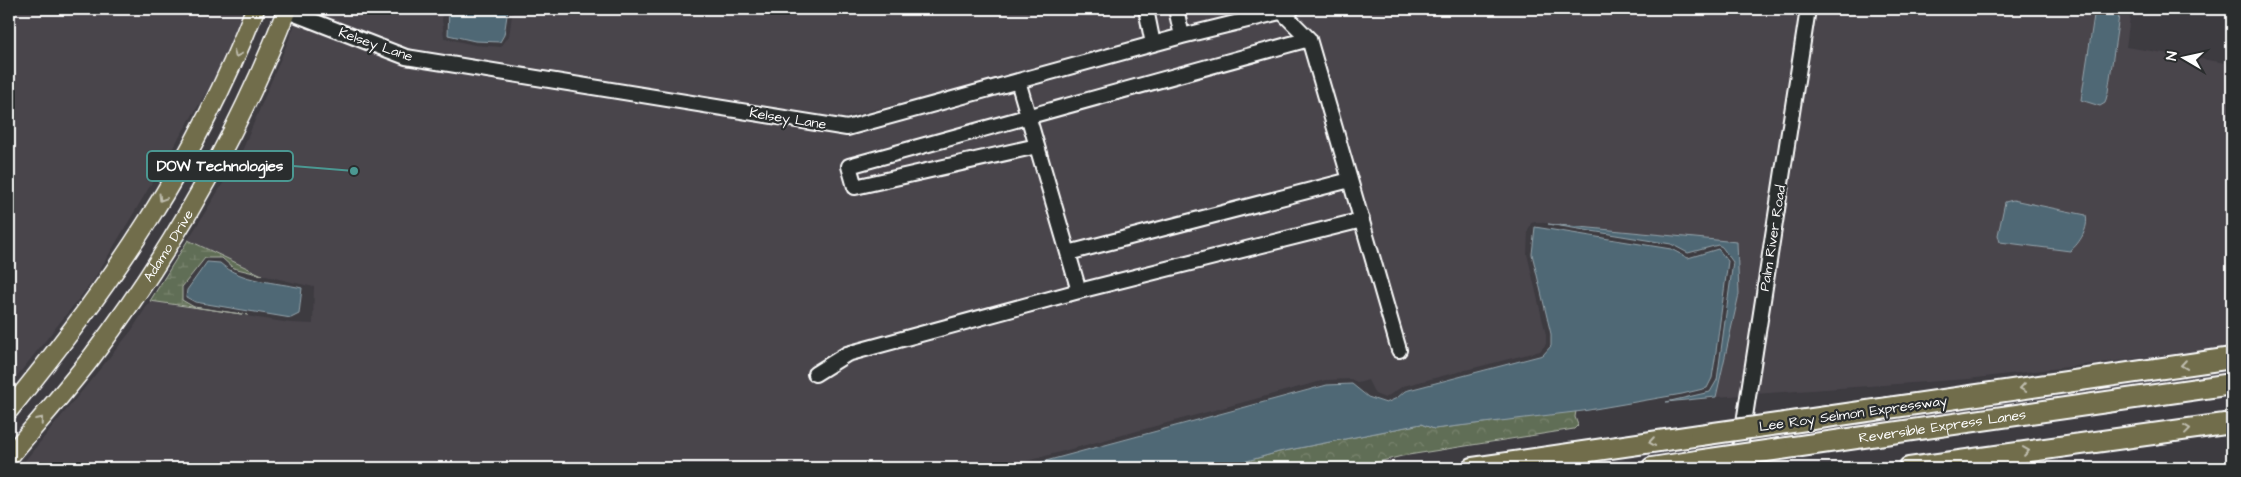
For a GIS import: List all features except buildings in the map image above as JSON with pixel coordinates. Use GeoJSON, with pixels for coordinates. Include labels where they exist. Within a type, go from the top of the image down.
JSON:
{"type":"FeatureCollection","features":[{"type":"Feature","properties":{"kind":"highway","name":"Lee Roy Selmon Expressway"},"geometry":{"type":"LineString","coordinates":[[1473,468],[2232,358]]}},
{"type":"Feature","properties":{"kind":"highway","name":"Reversible Express Lanes"},"geometry":{"type":"LineString","coordinates":[[1652,468],[2232,384]]}},
{"type":"Feature","properties":{"kind":"highway"},"geometry":{"type":"LineString","coordinates":[[1909,468],[2232,423]]}},
{"type":"Feature","properties":{"kind":"main road"},"geometry":{"type":"LineString","coordinates":[[9,410],[60,348],[94,302],[148,222],[198,135],[241,46],[255,9]]}},
{"type":"Feature","properties":{"kind":"main road","name":"Adamo Drive"},"geometry":{"type":"LineString","coordinates":[[9,457],[90,359],[119,320],[174,237],[235,129],[285,9]]}},
{"type":"Feature","properties":{"kind":"street","name":"Kelsey Lane"},"geometry":{"type":"LineString","coordinates":[[285,9],[406,57],[847,128],[1182,36],[1286,10]]}},
{"type":"Feature","properties":{"kind":"street"},"geometry":{"type":"LineString","coordinates":[[1146,9],[1153,44]]}},
{"type":"Feature","properties":{"kind":"street"},"geometry":{"type":"LineString","coordinates":[[1176,9],[1182,36]]}},
{"type":"Feature","properties":{"kind":"street","name":"Palm River Road"},"geometry":{"type":"LineString","coordinates":[[1736,468],[1808,9]]}},
{"type":"Feature","properties":{"kind":"street"},"geometry":{"type":"LineString","coordinates":[[1286,10],[1309,39],[1399,350]]}},
{"type":"Feature","properties":{"kind":"street"},"geometry":{"type":"LineString","coordinates":[[1037,146],[855,187],[849,166],[1309,39]]}},
{"type":"Feature","properties":{"kind":"street"},"geometry":{"type":"LineString","coordinates":[[1018,81],[1079,292]]}},
{"type":"Feature","properties":{"kind":"street"},"geometry":{"type":"LineString","coordinates":[[1068,253],[1350,180]]}},
{"type":"Feature","properties":{"kind":"street"},"geometry":{"type":"LineString","coordinates":[[816,374],[847,354],[1079,292],[1362,220]]}},
{"type":"Feature","properties":{"kind":"shaded area"},"geometry":{"type":"Polygon","coordinates":[[[9,9],[243,9],[222,66],[93,281],[9,386],[9,9]]]}},
{"type":"Feature","properties":{"kind":"shaded area"},"geometry":{"type":"Polygon","coordinates":[[[301,9],[443,9],[444,38],[474,45],[501,47],[509,36],[513,9],[1140,9],[1146,40],[992,82],[831,120],[408,51],[301,9]]]}},
{"type":"Feature","properties":{"kind":"shaded area"},"geometry":{"type":"Polygon","coordinates":[[[1152,9],[1170,9],[1175,32],[1158,37],[1152,9]]]}},
{"type":"Feature","properties":{"kind":"shaded area"},"geometry":{"type":"Polygon","coordinates":[[[1183,9],[1269,9],[1187,29],[1183,9]]]}},
{"type":"Feature","properties":{"kind":"shaded area"},"geometry":{"type":"Polygon","coordinates":[[[1315,9],[1801,9],[1742,395],[1716,397],[1739,294],[1737,243],[1535,222],[1531,223],[1528,231],[1527,254],[1546,335],[1546,344],[1540,351],[1403,386],[1385,398],[1375,394],[1368,380],[1358,383],[1351,379],[1325,380],[1001,468],[19,468],[132,330],[150,301],[290,323],[313,324],[314,287],[262,275],[188,240],[240,156],[297,20],[405,62],[846,133],[1014,88],[1021,113],[847,161],[849,188],[1033,152],[1072,288],[845,349],[807,372],[814,381],[850,359],[1081,297],[1358,227],[1394,356],[1406,354],[1317,42],[1313,32],[1292,14],[1315,9]]]}},
{"type":"Feature","properties":{"kind":"shaded area"},"geometry":{"type":"Polygon","coordinates":[[[1814,9],[2095,9],[2081,100],[2108,92],[2120,9],[2131,9],[2126,47],[2232,64],[2232,347],[1968,379],[1754,394],[1814,9]],[[2008,201],[1998,235],[2086,215],[2008,201]]]}},
{"type":"Feature","properties":{"kind":"shaded area"},"geometry":{"type":"Polygon","coordinates":[[[1279,18],[1298,36],[1033,110],[1026,85],[1279,18]]]}},
{"type":"Feature","properties":{"kind":"shaded area"},"geometry":{"type":"Polygon","coordinates":[[[1305,46],[1343,176],[1072,246],[1036,120],[1305,46]]]}},
{"type":"Feature","properties":{"kind":"shaded area"},"geometry":{"type":"Polygon","coordinates":[[[1024,124],[1030,142],[860,180],[856,170],[1024,124]]]}},
{"type":"Feature","properties":{"kind":"shaded area"},"geometry":{"type":"Polygon","coordinates":[[[1346,187],[1355,216],[1083,285],[1076,257],[1346,187]]]}},
{"type":"Feature","properties":{"kind":"green space"},"geometry":{"type":"Polygon","coordinates":[[[188,240],[262,275],[233,268],[222,258],[205,258],[182,287],[182,300],[194,307],[248,315],[150,301],[188,240]]]}},
{"type":"Feature","properties":{"kind":"green space"},"geometry":{"type":"Polygon","coordinates":[[[1576,411],[1575,417],[1578,425],[1574,429],[1402,456],[1354,468],[1222,468],[1279,452],[1421,424],[1434,429],[1576,411]]]}},
{"type":"Feature","properties":{"kind":"water"},"geometry":{"type":"Polygon","coordinates":[[[449,9],[508,9],[504,35],[500,42],[475,41],[448,35],[449,9]]]}},
{"type":"Feature","properties":{"kind":"water"},"geometry":{"type":"Polygon","coordinates":[[[2095,9],[2120,9],[2108,92],[2105,103],[2100,106],[2081,100],[2095,9]]]}},
{"type":"Feature","properties":{"kind":"water"},"geometry":{"type":"Polygon","coordinates":[[[2013,200],[2086,215],[2087,220],[2083,235],[2070,251],[2000,242],[1998,235],[2005,202],[2013,200]]]}},
{"type":"Feature","properties":{"kind":"water"},"geometry":{"type":"Polygon","coordinates":[[[1548,224],[1737,242],[1739,294],[1716,397],[1666,402],[1710,392],[1717,380],[1733,262],[1722,247],[1718,245],[1688,253],[1671,244],[1548,224]]]}},
{"type":"Feature","properties":{"kind":"water"},"geometry":{"type":"Polygon","coordinates":[[[1535,227],[1671,249],[1688,258],[1718,249],[1728,261],[1712,378],[1707,388],[1583,411],[1434,429],[1421,424],[1279,452],[1222,468],[1020,468],[1327,385],[1352,384],[1368,397],[1386,403],[1397,398],[1405,391],[1543,355],[1551,346],[1551,334],[1532,254],[1535,227]]]}},
{"type":"Feature","properties":{"kind":"water"},"geometry":{"type":"Polygon","coordinates":[[[207,262],[220,263],[228,269],[248,278],[302,288],[299,314],[291,318],[195,302],[186,297],[187,290],[207,262]]]}},
{"type":"Feature","properties":{"kind":"place","name":"DOW Technologies"},"geometry":{"type":"Point","coordinates":[354,171]}}]}
